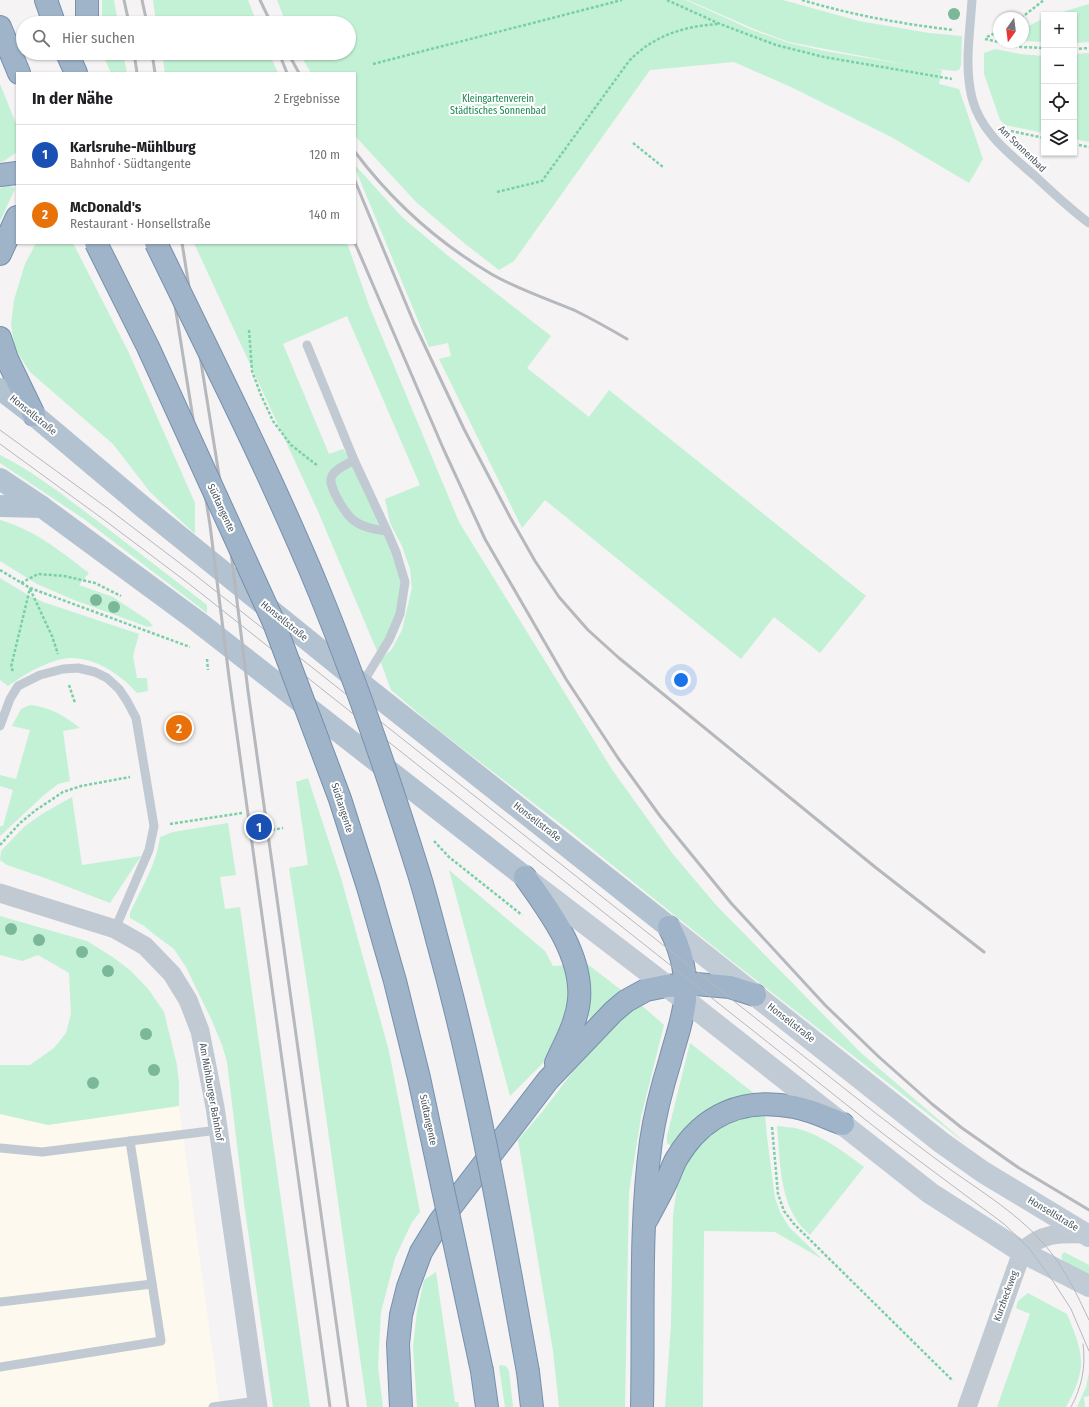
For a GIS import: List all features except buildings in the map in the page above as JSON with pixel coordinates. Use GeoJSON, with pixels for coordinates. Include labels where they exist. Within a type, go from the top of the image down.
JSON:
{"type":"FeatureCollection","features":[{"type":"Feature","properties":{"kind":"highway"},"geometry":{"type":"LineString","coordinates":[[46,0],[52,16]]}},
{"type":"Feature","properties":{"kind":"highway"},"geometry":{"type":"LineString","coordinates":[[87,0],[87,16]]}},
{"type":"Feature","properties":{"kind":"highway"},"geometry":{"type":"LineString","coordinates":[[0,27],[19,72]]}},
{"type":"Feature","properties":{"kind":"highway"},"geometry":{"type":"LineString","coordinates":[[71,60],[77,72]]}},
{"type":"Feature","properties":{"kind":"highway"},"geometry":{"type":"LineString","coordinates":[[77,72],[80,60]]}},
{"type":"Feature","properties":{"kind":"highway"},"geometry":{"type":"LineString","coordinates":[[0,175],[16,173]]}},
{"type":"Feature","properties":{"kind":"highway"},"geometry":{"type":"LineString","coordinates":[[0,254],[16,219]]}},
{"type":"Feature","properties":{"kind":"highway","name":"Südtangente"},"geometry":{"type":"LineString","coordinates":[[96,244],[148,347],[274,623],[340,799],[368,887],[393,974],[417,1070],[482,1371],[487,1407]]}},
{"type":"Feature","properties":{"kind":"highway"},"geometry":{"type":"LineString","coordinates":[[156,244],[248,431],[318,590],[390,782],[420,877],[446,972],[471,1073],[492,1173],[528,1372],[532,1407]]}},
{"type":"Feature","properties":{"kind":"highway"},"geometry":{"type":"LineString","coordinates":[[0,338],[7,358],[34,415]]}},
{"type":"Feature","properties":{"kind":"highway"},"geometry":{"type":"LineString","coordinates":[[525,877],[546,907],[572,954],[577,967],[579,984],[579,1001],[575,1020],[548,1080]]}},
{"type":"Feature","properties":{"kind":"highway"},"geometry":{"type":"LineString","coordinates":[[642,1407],[644,1200],[652,1139],[664,1081],[680,1028],[678,990],[680,950],[676,938],[669,927]]}},
{"type":"Feature","properties":{"kind":"highway"},"geometry":{"type":"LineString","coordinates":[[401,1407],[398,1344],[401,1315],[408,1287],[421,1252],[440,1221],[548,1080],[600,1024],[626,1001],[646,990],[678,990],[715,985],[730,987],[755,994]]}},
{"type":"Feature","properties":{"kind":"highway"},"geometry":{"type":"LineString","coordinates":[[643,1225],[668,1179],[676,1160],[686,1144],[703,1127],[715,1118],[731,1110],[749,1105],[770,1104],[795,1107],[843,1124]]}},
{"type":"Feature","properties":{"kind":"main road","name":"Honsellstraße"},"geometry":{"type":"LineString","coordinates":[[0,389],[34,415],[143,507],[362,684],[942,1143],[982,1172],[1088,1235]]}},
{"type":"Feature","properties":{"kind":"main road"},"geometry":{"type":"LineString","coordinates":[[0,479],[42,507],[197,621],[525,877],[678,990],[930,1193],[1022,1252],[1089,1286]]}},
{"type":"Feature","properties":{"kind":"main road"},"geometry":{"type":"LineString","coordinates":[[0,506],[42,507]]}},
{"type":"Feature","properties":{"kind":"street","name":"Am Mühlburger Bahnhof"},"geometry":{"type":"LineString","coordinates":[[0,893],[115,929],[145,946],[172,974],[188,1000],[200,1031],[218,1130],[257,1404]]}},
{"type":"Feature","properties":{"kind":"street"},"geometry":{"type":"LineString","coordinates":[[1022,1252],[1039,1239],[1051,1234],[1065,1233],[1088,1235]]}},
{"type":"Feature","properties":{"kind":"street","name":"Kurzheckweg"},"geometry":{"type":"LineString","coordinates":[[969,1400],[1022,1252]]}},
{"type":"Feature","properties":{"kind":"lane","name":"Am Sonnenbad"},"geometry":{"type":"LineString","coordinates":[[972,0],[969,34],[969,82],[977,114],[986,129],[998,143],[1073,211],[1089,223]]}},
{"type":"Feature","properties":{"kind":"lane"},"geometry":{"type":"LineString","coordinates":[[307,345],[354,460],[396,552],[405,582],[400,614],[390,640],[362,684]]}},
{"type":"Feature","properties":{"kind":"lane"},"geometry":{"type":"LineString","coordinates":[[354,460],[332,476],[331,484],[343,510],[352,521],[377,530],[387,531]]}},
{"type":"Feature","properties":{"kind":"lane"},"geometry":{"type":"LineString","coordinates":[[1,724],[10,699],[18,686],[40,675],[63,669],[78,668],[95,672],[107,678],[127,701],[136,718],[154,826],[150,850],[115,929]]}},
{"type":"Feature","properties":{"kind":"lane"},"geometry":{"type":"LineString","coordinates":[[0,1148],[42,1152],[218,1130]]}},
{"type":"Feature","properties":{"kind":"lane"},"geometry":{"type":"LineString","coordinates":[[0,1367],[161,1341],[130,1141]]}},
{"type":"Feature","properties":{"kind":"lane"},"geometry":{"type":"LineString","coordinates":[[0,1302],[152,1284]]}},
{"type":"Feature","properties":{"kind":"lane"},"geometry":{"type":"LineString","coordinates":[[213,1407],[257,1404]]}},
{"type":"Feature","properties":{"kind":"path"},"geometry":{"type":"LineString","coordinates":[[373,64],[622,0]]}},
{"type":"Feature","properties":{"kind":"path"},"geometry":{"type":"LineString","coordinates":[[667,0],[755,38],[794,50],[824,57],[969,82]]}},
{"type":"Feature","properties":{"kind":"path"},"geometry":{"type":"LineString","coordinates":[[802,0],[826,8],[865,17],[969,34]]}},
{"type":"Feature","properties":{"kind":"path"},"geometry":{"type":"LineString","coordinates":[[1029,12],[1044,0]]}},
{"type":"Feature","properties":{"kind":"path"},"geometry":{"type":"LineString","coordinates":[[497,192],[542,181],[629,61],[645,46],[668,33],[685,28],[720,24]]}},
{"type":"Feature","properties":{"kind":"path"},"geometry":{"type":"LineString","coordinates":[[993,33],[982,38],[993,41]]}},
{"type":"Feature","properties":{"kind":"path"},"geometry":{"type":"LineString","coordinates":[[1029,47],[1041,48]]}},
{"type":"Feature","properties":{"kind":"path"},"geometry":{"type":"LineString","coordinates":[[1077,49],[1089,48]]}},
{"type":"Feature","properties":{"kind":"path"},"geometry":{"type":"LineString","coordinates":[[986,129],[1005,130],[1041,137]]}},
{"type":"Feature","properties":{"kind":"path"},"geometry":{"type":"LineString","coordinates":[[634,143],[663,167]]}},
{"type":"Feature","properties":{"kind":"path"},"geometry":{"type":"LineString","coordinates":[[1077,145],[1089,147]]}},
{"type":"Feature","properties":{"kind":"path"},"geometry":{"type":"LineString","coordinates":[[249,330],[252,371],[273,421],[291,445],[332,476]]}},
{"type":"Feature","properties":{"kind":"path"},"geometry":{"type":"LineString","coordinates":[[0,570],[30,588],[193,648]]}},
{"type":"Feature","properties":{"kind":"path"},"geometry":{"type":"LineString","coordinates":[[21,583],[38,574],[64,576],[95,584],[123,597]]}},
{"type":"Feature","properties":{"kind":"path"},"geometry":{"type":"LineString","coordinates":[[30,588],[52,636],[75,703]]}},
{"type":"Feature","properties":{"kind":"path"},"geometry":{"type":"LineString","coordinates":[[18,686],[11,666],[30,588]]}},
{"type":"Feature","properties":{"kind":"path"},"geometry":{"type":"LineString","coordinates":[[0,845],[20,823],[63,792],[81,786],[145,775]]}},
{"type":"Feature","properties":{"kind":"path"},"geometry":{"type":"LineString","coordinates":[[154,826],[242,813]]}},
{"type":"Feature","properties":{"kind":"path"},"geometry":{"type":"LineString","coordinates":[[272,830],[283,828]]}},
{"type":"Feature","properties":{"kind":"path"},"geometry":{"type":"LineString","coordinates":[[449,857],[527,920]]}},
{"type":"Feature","properties":{"kind":"path"},"geometry":{"type":"LineString","coordinates":[[771,1123],[778,1194],[784,1211],[794,1224],[952,1381],[969,1400]]}},
{"type":"Feature","properties":{"kind":"shaded area"},"geometry":{"type":"Polygon","coordinates":[[[179,1106],[220,1407],[0,1407],[0,1114],[48,1125],[179,1106]]]}},
{"type":"Feature","properties":{"kind":"green space"},"geometry":{"type":"Polygon","coordinates":[[[102,0],[114,0],[117,16],[102,16],[102,0]]]}},
{"type":"Feature","properties":{"kind":"green space"},"geometry":{"type":"Polygon","coordinates":[[[153,0],[248,0],[254,16],[155,16],[153,0]]]}},
{"type":"Feature","properties":{"kind":"green space","name":"Kleingartenverein Städtisches Sonnenbad"},"geometry":{"type":"Polygon","coordinates":[[[277,0],[686,0],[752,30],[789,43],[825,51],[909,65],[789,42],[754,29],[688,0],[783,0],[859,21],[929,33],[962,36],[961,66],[959,70],[955,71],[929,68],[942,70],[939,84],[959,89],[983,159],[969,183],[893,138],[791,87],[734,62],[650,70],[514,261],[499,270],[464,243],[416,202],[356,137],[356,72],[310,72],[303,60],[356,60],[356,16],[283,16],[277,0]]]}},
{"type":"Feature","properties":{"kind":"green space"},"geometry":{"type":"Polygon","coordinates":[[[1089,4],[1089,42],[1077,43],[1077,12],[1062,12],[1089,4]]]}},
{"type":"Feature","properties":{"kind":"green space"},"geometry":{"type":"Polygon","coordinates":[[[1041,20],[1041,42],[1029,41],[1029,26],[1041,20]]]}},
{"type":"Feature","properties":{"kind":"green space"},"geometry":{"type":"Polygon","coordinates":[[[995,49],[1020,54],[1041,56],[1041,132],[1005,125],[1000,120],[984,74],[984,53],[995,49]]]}},
{"type":"Feature","properties":{"kind":"green space"},"geometry":{"type":"Polygon","coordinates":[[[1089,53],[1089,142],[1077,140],[1077,54],[1089,53]]]}},
{"type":"Feature","properties":{"kind":"green space"},"geometry":{"type":"Polygon","coordinates":[[[105,60],[124,60],[127,72],[111,72],[105,60]]]}},
{"type":"Feature","properties":{"kind":"green space"},"geometry":{"type":"Polygon","coordinates":[[[163,60],[272,60],[278,72],[165,72],[163,60]]]}},
{"type":"Feature","properties":{"kind":"green space"},"geometry":{"type":"Polygon","coordinates":[[[0,84],[16,124],[16,153],[0,162],[0,84]]]}},
{"type":"Feature","properties":{"kind":"green space"},"geometry":{"type":"Polygon","coordinates":[[[356,166],[402,217],[447,255],[551,336],[527,368],[589,417],[609,390],[866,596],[820,653],[774,617],[741,659],[545,500],[522,528],[439,359],[451,356],[448,343],[429,347],[356,170],[356,166]]]}},
{"type":"Feature","properties":{"kind":"green space"},"geometry":{"type":"Polygon","coordinates":[[[8,186],[15,189],[0,221],[0,188],[8,186]]]}},
{"type":"Feature","properties":{"kind":"green space"},"geometry":{"type":"Polygon","coordinates":[[[35,244],[74,244],[128,351],[195,503],[195,534],[150,492],[113,444],[30,372],[15,349],[11,325],[14,300],[25,264],[35,244]]]}},
{"type":"Feature","properties":{"kind":"green space"},"geometry":{"type":"Polygon","coordinates":[[[194,244],[347,244],[370,308],[459,522],[613,771],[672,853],[716,905],[860,1052],[969,1146],[729,959],[571,832],[437,729],[391,690],[380,660],[392,649],[402,630],[412,588],[410,569],[402,546],[390,523],[385,499],[420,485],[347,316],[283,344],[329,454],[343,449],[351,460],[327,484],[340,512],[351,523],[385,534],[394,555],[401,584],[397,613],[387,639],[377,651],[317,509],[194,244]]]}},
{"type":"Feature","properties":{"kind":"green space"},"geometry":{"type":"Polygon","coordinates":[[[0,455],[41,479],[111,531],[207,605],[207,613],[84,519],[0,463],[0,455]]]}},
{"type":"Feature","properties":{"kind":"green space"},"geometry":{"type":"Polygon","coordinates":[[[353,463],[383,528],[366,525],[345,507],[335,485],[336,475],[353,463]]]}},
{"type":"Feature","properties":{"kind":"green space"},"geometry":{"type":"Polygon","coordinates":[[[0,520],[25,529],[47,542],[89,573],[79,585],[113,597],[149,621],[153,626],[148,627],[74,600],[37,584],[0,561],[0,520]]]}},
{"type":"Feature","properties":{"kind":"green space"},"geometry":{"type":"Polygon","coordinates":[[[0,578],[43,602],[139,634],[133,656],[137,678],[147,678],[148,691],[137,693],[125,681],[110,670],[90,661],[77,658],[62,659],[46,664],[21,677],[8,686],[0,680],[0,578]]]}},
{"type":"Feature","properties":{"kind":"green space"},"geometry":{"type":"Polygon","coordinates":[[[30,705],[57,713],[80,728],[63,731],[70,781],[58,784],[44,795],[0,836],[0,826],[3,826],[13,790],[0,786],[0,775],[16,779],[30,730],[12,726],[21,709],[30,705]]]}},
{"type":"Feature","properties":{"kind":"green space"},"geometry":{"type":"Polygon","coordinates":[[[308,778],[341,878],[389,1051],[420,1212],[412,1222],[395,1258],[381,1312],[378,1367],[383,1407],[367,1407],[310,1003],[289,868],[308,865],[296,782],[308,778]]]}},
{"type":"Feature","properties":{"kind":"green space"},"geometry":{"type":"Polygon","coordinates":[[[72,797],[82,865],[141,856],[110,903],[7,865],[0,860],[1,851],[24,827],[42,814],[72,797]]]}},
{"type":"Feature","properties":{"kind":"green space"},"geometry":{"type":"Polygon","coordinates":[[[228,823],[236,875],[220,877],[225,909],[240,907],[310,1407],[273,1407],[244,1203],[227,1062],[222,1045],[186,967],[174,949],[144,926],[130,918],[130,913],[156,856],[160,837],[173,832],[228,823]]]}},
{"type":"Feature","properties":{"kind":"green space"},"geometry":{"type":"Polygon","coordinates":[[[449,870],[545,951],[553,966],[567,965],[572,984],[562,1033],[545,1061],[510,1096],[449,870]]]}},
{"type":"Feature","properties":{"kind":"green space"},"geometry":{"type":"Polygon","coordinates":[[[0,916],[87,941],[131,971],[149,990],[164,1012],[177,1065],[179,1106],[48,1125],[0,1114],[0,1065],[30,1065],[54,1048],[66,1033],[71,1014],[69,973],[38,955],[22,961],[0,955],[0,916]]]}},
{"type":"Feature","properties":{"kind":"green space"},"geometry":{"type":"Polygon","coordinates":[[[586,963],[625,993],[591,1019],[588,1016],[590,981],[586,963]]]}},
{"type":"Feature","properties":{"kind":"green space"},"geometry":{"type":"Polygon","coordinates":[[[640,1004],[664,1025],[641,1117],[629,1192],[625,1407],[559,1407],[553,1351],[518,1140],[542,1112],[587,1053],[618,1019],[640,1004]]]}},
{"type":"Feature","properties":{"kind":"green space"},"geometry":{"type":"Polygon","coordinates":[[[690,1043],[756,1095],[675,1145],[670,1145],[667,1143],[667,1136],[690,1043]]]}},
{"type":"Feature","properties":{"kind":"green space"},"geometry":{"type":"Polygon","coordinates":[[[765,1114],[775,1198],[780,1212],[789,1227],[822,1259],[775,1232],[704,1231],[703,1407],[665,1407],[671,1325],[673,1215],[677,1188],[685,1166],[700,1143],[713,1133],[739,1118],[765,1114]]]}},
{"type":"Feature","properties":{"kind":"green space"},"geometry":{"type":"Polygon","coordinates":[[[777,1126],[796,1128],[825,1140],[864,1167],[810,1235],[797,1221],[786,1198],[781,1174],[777,1126]]]}},
{"type":"Feature","properties":{"kind":"green space"},"geometry":{"type":"Polygon","coordinates":[[[1064,1252],[1089,1265],[1089,1274],[1063,1261],[1061,1256],[1064,1252]]]}},
{"type":"Feature","properties":{"kind":"green space"},"geometry":{"type":"Polygon","coordinates":[[[436,1272],[455,1402],[458,1402],[459,1407],[417,1407],[413,1347],[417,1311],[424,1280],[436,1272]]]}},
{"type":"Feature","properties":{"kind":"green space"},"geometry":{"type":"Polygon","coordinates":[[[1028,1293],[1067,1314],[1077,1339],[1081,1365],[1076,1387],[1066,1407],[997,1407],[1030,1314],[1016,1308],[1018,1301],[1028,1293]]]}},
{"type":"Feature","properties":{"kind":"green space"},"geometry":{"type":"Polygon","coordinates":[[[500,1365],[506,1366],[509,1371],[513,1407],[505,1407],[499,1367],[500,1365]]]}},
{"type":"Feature","properties":{"kind":"green space"},"geometry":{"type":"Polygon","coordinates":[[[1089,1372],[1089,1396],[1084,1397],[1085,1407],[1077,1407],[1086,1387],[1089,1372]]]}},
{"type":"Feature","properties":{"kind":"tram line"},"geometry":{"type":"LineString","coordinates":[[0,430],[110,510],[194,574],[878,1115],[1007,1210],[1033,1232],[1055,1258],[1078,1296],[1089,1320]]}},
{"type":"Feature","properties":{"kind":"tram line"},"geometry":{"type":"LineString","coordinates":[[0,444],[188,583],[886,1136],[1004,1224],[1028,1247],[1051,1278],[1071,1309],[1089,1351]]}},
{"type":"Feature","properties":{"kind":"tram line"},"geometry":{"type":"LineString","coordinates":[[1071,1407],[1078,1392],[1082,1376],[1084,1360],[1083,1344]]}},
{"type":"Feature","properties":{"kind":"railway"},"geometry":{"type":"LineString","coordinates":[[124,0],[127,16]]}},
{"type":"Feature","properties":{"kind":"railway"},"geometry":{"type":"LineString","coordinates":[[142,0],[145,16]]}},
{"type":"Feature","properties":{"kind":"railway"},"geometry":{"type":"LineString","coordinates":[[260,0],[268,16]]}},
{"type":"Feature","properties":{"kind":"railway"},"geometry":{"type":"LineString","coordinates":[[135,60],[137,72]]}},
{"type":"Feature","properties":{"kind":"railway"},"geometry":{"type":"LineString","coordinates":[[153,60],[155,72]]}},
{"type":"Feature","properties":{"kind":"railway"},"geometry":{"type":"LineString","coordinates":[[282,60],[287,72]]}},
{"type":"Feature","properties":{"kind":"railway"},"geometry":{"type":"LineString","coordinates":[[292,60],[298,72]]}},
{"type":"Feature","properties":{"kind":"railway"},"geometry":{"type":"LineString","coordinates":[[356,153],[369,170],[401,204],[454,250],[473,263],[512,285],[574,310],[627,339]]}},
{"type":"Feature","properties":{"kind":"railway"},"geometry":{"type":"LineString","coordinates":[[356,183],[414,323],[464,429],[510,517],[535,561],[559,597],[588,630],[619,658],[875,867],[984,952]]}},
{"type":"Feature","properties":{"kind":"railway"},"geometry":{"type":"LineString","coordinates":[[165,244],[210,525],[229,677],[330,1407]]}},
{"type":"Feature","properties":{"kind":"railway"},"geometry":{"type":"LineString","coordinates":[[182,244],[230,544],[248,691],[348,1407]]}},
{"type":"Feature","properties":{"kind":"railway"},"geometry":{"type":"LineString","coordinates":[[355,244],[443,448],[485,539],[566,679],[618,758],[660,816],[731,903],[825,1005],[879,1057],[932,1104],[962,1128],[1019,1168],[1089,1210]]}},
{"type":"Feature","properties":{"kind":"place","name":"McDonald's"},"geometry":{"type":"Point","coordinates":[179,728]}},
{"type":"Feature","properties":{"kind":"place","name":"Karlsruhe-Mühlburg"},"geometry":{"type":"Point","coordinates":[259,827]}}]}
